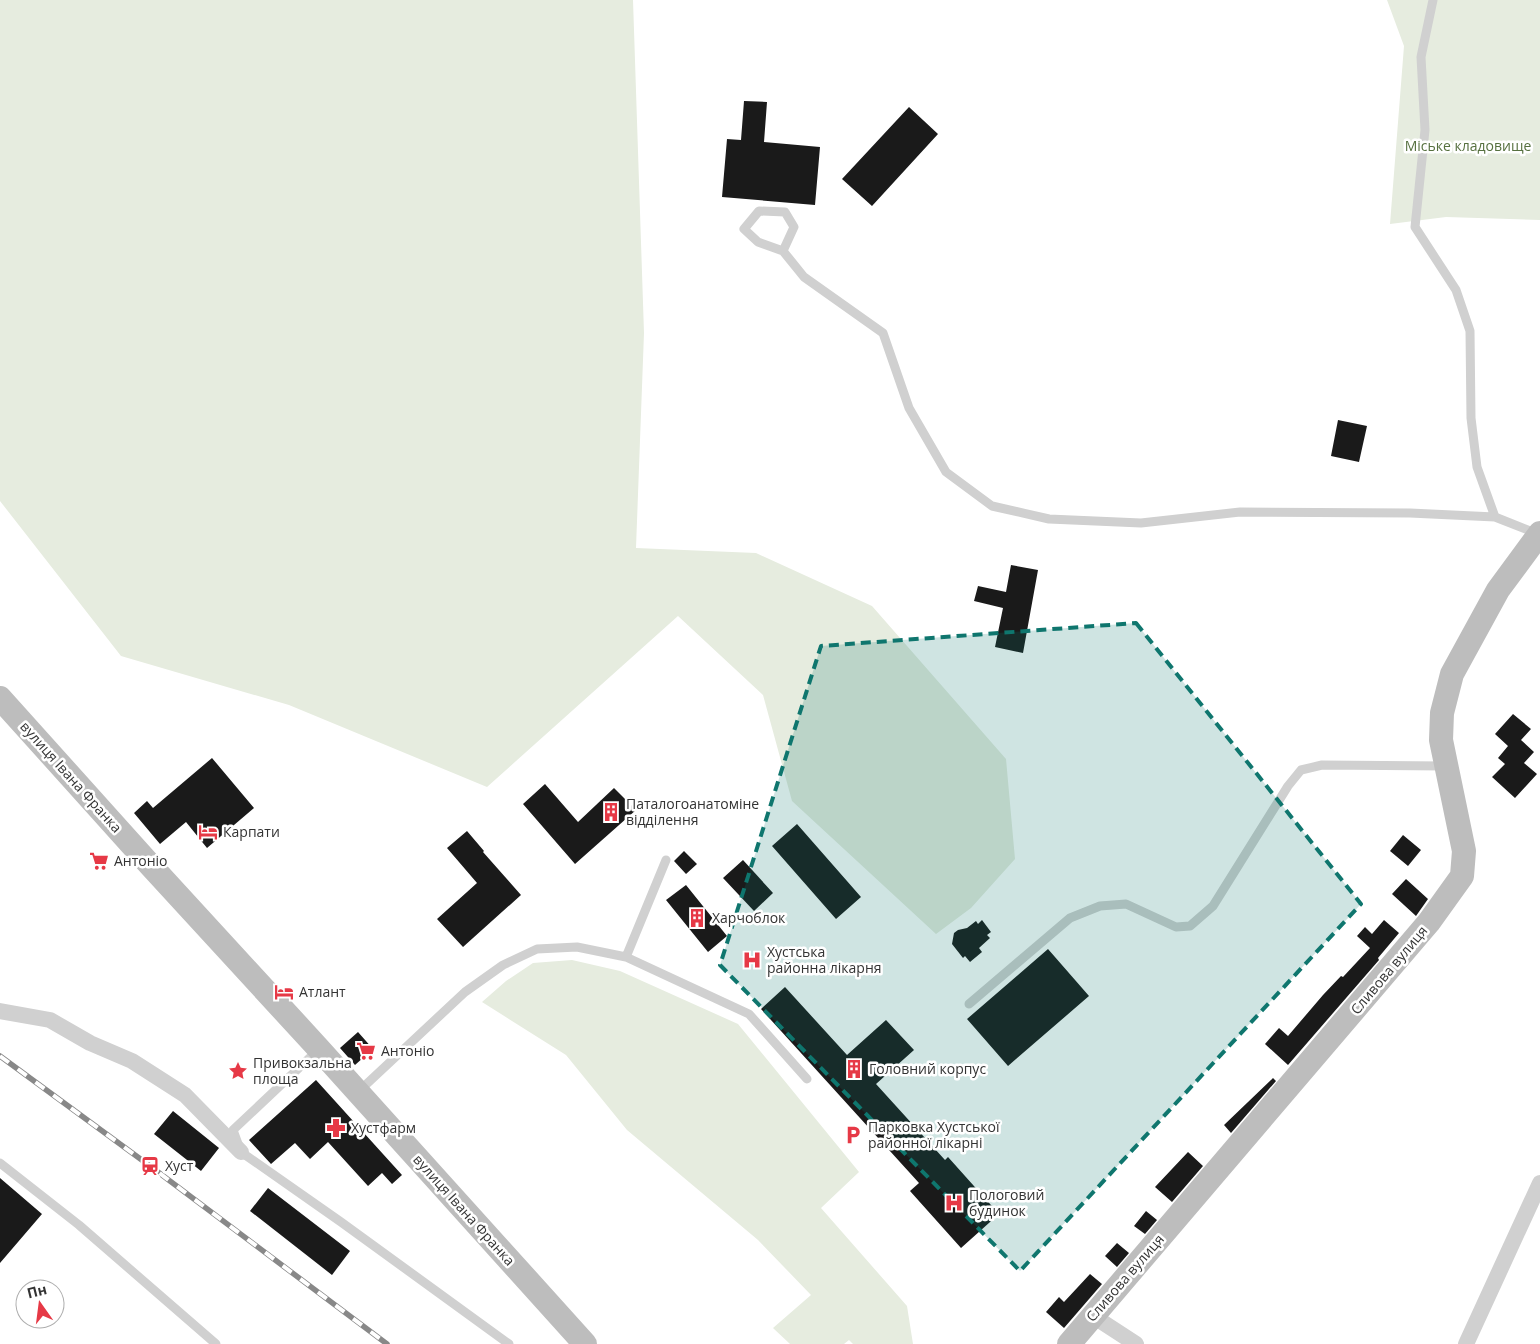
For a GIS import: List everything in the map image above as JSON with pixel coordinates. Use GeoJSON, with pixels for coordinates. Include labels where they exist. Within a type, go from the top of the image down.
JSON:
{"type":"FeatureCollection","features":[{"type":"Feature","properties":{"kind":"street","name":"Сливова вулиця"},"geometry":{"type":"LineString","coordinates":[[1069,1344],[1429,922],[1462,876],[1464,851],[1442,740],[1442,713],[1452,674],[1498,590],[1539,534]]}},
{"type":"Feature","properties":{"kind":"street","name":"вулиця Івана Франка"},"geometry":{"type":"LineString","coordinates":[[0,698],[585,1344]]}},
{"type":"Feature","properties":{"kind":"street"},"geometry":{"type":"LineString","coordinates":[[0,1011],[50,1020],[90,1043],[132,1061],[185,1095],[241,1152]]}},
{"type":"Feature","properties":{"kind":"street"},"geometry":{"type":"LineString","coordinates":[[1466,1344],[1540,1183]]}},
{"type":"Feature","properties":{"kind":"street"},"geometry":{"type":"LineString","coordinates":[[1093,1316],[1136,1344]]}},
{"type":"Feature","properties":{"kind":"lane"},"geometry":{"type":"LineString","coordinates":[[1433,0],[1421,57],[1425,130],[1415,227],[1456,290],[1470,331],[1471,418],[1477,467],[1495,517]]}},
{"type":"Feature","properties":{"kind":"lane"},"geometry":{"type":"LineString","coordinates":[[783,251],[794,227],[785,212],[759,211],[744,230],[758,242],[783,251],[804,277],[883,333],[909,408],[946,472],[992,506],[1049,519],[1141,523],[1240,512],[1410,513],[1495,517],[1539,534]]}},
{"type":"Feature","properties":{"kind":"lane"},"geometry":{"type":"LineString","coordinates":[[969,1004],[1070,918],[1100,906],[1126,904],[1176,927],[1190,926],[1213,906],[1288,786],[1301,770],[1322,766],[1448,766]]}},
{"type":"Feature","properties":{"kind":"lane"},"geometry":{"type":"LineString","coordinates":[[626,957],[666,860]]}},
{"type":"Feature","properties":{"kind":"lane"},"geometry":{"type":"LineString","coordinates":[[358,1092],[465,992],[502,965],[537,949],[577,947],[626,957],[748,1014],[807,1078]]}},
{"type":"Feature","properties":{"kind":"lane"},"geometry":{"type":"LineString","coordinates":[[319,1049],[233,1130],[241,1152],[342,1222],[509,1344]]}},
{"type":"Feature","properties":{"kind":"lane"},"geometry":{"type":"LineString","coordinates":[[0,1163],[79,1225],[216,1344]]}},
{"type":"Feature","properties":{"kind":"highlighted area"},"geometry":{"type":"Polygon","coordinates":[[[1136,623],[1361,904],[1020,1271],[720,965],[821,646],[1136,623]]]}},
{"type":"Feature","properties":{"kind":"green space"},"geometry":{"type":"Polygon","coordinates":[[[0,0],[633,0],[644,333],[636,548],[756,553],[872,606],[1006,759],[1015,859],[971,908],[936,934],[792,801],[763,695],[678,616],[487,787],[289,705],[121,656],[0,501],[0,0]]]}},
{"type":"Feature","properties":{"kind":"green space","name":"Міське кладовище"},"geometry":{"type":"Polygon","coordinates":[[[1387,0],[1540,0],[1540,220],[1446,217],[1390,224],[1404,46],[1387,0]]]}},
{"type":"Feature","properties":{"kind":"green space"},"geometry":{"type":"Polygon","coordinates":[[[572,960],[620,971],[738,1024],[859,1172],[821,1208],[907,1306],[913,1344],[853,1344],[849,1340],[844,1344],[790,1344],[773,1328],[811,1295],[758,1240],[627,1130],[566,1055],[482,1002],[506,981],[533,963],[572,960]]]}},
{"type":"Feature","properties":{"kind":"building"},"geometry":{"type":"Polygon","coordinates":[[[744,101],[767,102],[764,142],[820,147],[815,205],[722,197],[727,139],[741,140],[744,101]]]}},
{"type":"Feature","properties":{"kind":"building"},"geometry":{"type":"Polygon","coordinates":[[[909,107],[938,134],[872,206],[842,179],[909,107]]]}},
{"type":"Feature","properties":{"kind":"building"},"geometry":{"type":"Polygon","coordinates":[[[1338,420],[1367,426],[1359,462],[1331,456],[1338,420]]]}},
{"type":"Feature","properties":{"kind":"building"},"geometry":{"type":"Polygon","coordinates":[[[1011,565],[1038,570],[1023,653],[995,647],[1003,608],[974,601],[978,586],[1006,592],[1011,565]]]}},
{"type":"Feature","properties":{"kind":"building"},"geometry":{"type":"Polygon","coordinates":[[[1513,714],[1531,729],[1521,740],[1534,752],[1524,763],[1537,774],[1515,798],[1492,777],[1505,764],[1498,758],[1508,746],[1495,734],[1513,714]]]}},
{"type":"Feature","properties":{"kind":"building"},"geometry":{"type":"Polygon","coordinates":[[[212,758],[254,808],[207,848],[186,822],[160,844],[134,813],[147,801],[153,808],[212,758]]]}},
{"type":"Feature","properties":{"kind":"building"},"geometry":{"type":"Polygon","coordinates":[[[545,784],[578,822],[614,788],[636,810],[575,864],[523,804],[545,784]]]}},
{"type":"Feature","properties":{"kind":"building"},"geometry":{"type":"Polygon","coordinates":[[[797,824],[861,897],[836,919],[772,846],[797,824]]]}},
{"type":"Feature","properties":{"kind":"building"},"geometry":{"type":"Polygon","coordinates":[[[467,831],[521,895],[463,947],[437,919],[477,883],[447,848],[467,831]]]}},
{"type":"Feature","properties":{"kind":"building"},"geometry":{"type":"Polygon","coordinates":[[[1403,835],[1421,850],[1408,866],[1390,851],[1403,835]]]}},
{"type":"Feature","properties":{"kind":"building"},"geometry":{"type":"Polygon","coordinates":[[[684,851],[697,864],[686,874],[674,861],[684,851]]]}},
{"type":"Feature","properties":{"kind":"building"},"geometry":{"type":"Polygon","coordinates":[[[743,860],[773,893],[754,911],[723,878],[743,860]]]}},
{"type":"Feature","properties":{"kind":"building"},"geometry":{"type":"Polygon","coordinates":[[[1406,879],[1428,899],[1416,916],[1392,894],[1406,879]]]}},
{"type":"Feature","properties":{"kind":"building","name":"Харчоблок"},"geometry":{"type":"Polygon","coordinates":[[[686,885],[727,936],[708,952],[666,900],[686,885]]]}},
{"type":"Feature","properties":{"kind":"building"},"geometry":{"type":"Polygon","coordinates":[[[982,920],[991,932],[987,935],[990,938],[979,948],[982,952],[970,962],[965,956],[963,958],[952,944],[954,933],[967,928],[976,921],[978,924],[982,920]]]}},
{"type":"Feature","properties":{"kind":"building"},"geometry":{"type":"Polygon","coordinates":[[[1384,920],[1399,933],[1378,958],[1379,960],[1288,1065],[1265,1044],[1279,1028],[1288,1036],[1323,995],[1370,948],[1357,936],[1365,927],[1372,934],[1384,920]]]}},
{"type":"Feature","properties":{"kind":"building"},"geometry":{"type":"Polygon","coordinates":[[[1048,949],[1089,996],[1008,1066],[967,1019],[1048,949]]]}},
{"type":"Feature","properties":{"kind":"building","name":"Головний корпус"},"geometry":{"type":"Polygon","coordinates":[[[785,987],[847,1055],[886,1020],[914,1050],[876,1084],[945,1160],[948,1157],[999,1214],[961,1248],[910,1191],[919,1183],[761,1009],[785,987]]]}},
{"type":"Feature","properties":{"kind":"building"},"geometry":{"type":"Polygon","coordinates":[[[358,1032],[373,1049],[355,1065],[340,1048],[358,1032]]]}},
{"type":"Feature","properties":{"kind":"building"},"geometry":{"type":"Polygon","coordinates":[[[1273,1078],[1276,1081],[1231,1133],[1224,1125],[1273,1078]]]}},
{"type":"Feature","properties":{"kind":"building"},"geometry":{"type":"Polygon","coordinates":[[[316,1080],[402,1175],[392,1184],[382,1173],[368,1186],[328,1142],[310,1159],[295,1143],[271,1164],[249,1140],[316,1080]]]}},
{"type":"Feature","properties":{"kind":"building"},"geometry":{"type":"Polygon","coordinates":[[[173,1111],[219,1148],[201,1171],[154,1134],[173,1111]]]}},
{"type":"Feature","properties":{"kind":"building"},"geometry":{"type":"Polygon","coordinates":[[[1188,1152],[1203,1166],[1172,1202],[1155,1187],[1188,1152]]]}},
{"type":"Feature","properties":{"kind":"building"},"geometry":{"type":"Polygon","coordinates":[[[0,1178],[42,1214],[0,1263],[0,1178]]]}},
{"type":"Feature","properties":{"kind":"building"},"geometry":{"type":"Polygon","coordinates":[[[268,1188],[350,1251],[332,1275],[250,1211],[268,1188]]]}},
{"type":"Feature","properties":{"kind":"building"},"geometry":{"type":"Polygon","coordinates":[[[1146,1211],[1157,1220],[1145,1234],[1134,1226],[1146,1211]]]}},
{"type":"Feature","properties":{"kind":"building"},"geometry":{"type":"Polygon","coordinates":[[[1117,1243],[1129,1253],[1117,1267],[1105,1256],[1117,1243]]]}},
{"type":"Feature","properties":{"kind":"building"},"geometry":{"type":"Polygon","coordinates":[[[1090,1274],[1102,1284],[1064,1328],[1046,1312],[1059,1297],[1064,1302],[1090,1274]]]}},
{"type":"Feature","properties":{"kind":"railway"},"geometry":{"type":"LineString","coordinates":[[0,1056],[387,1344]]}},
{"type":"Feature","properties":{"kind":"place","name":"Паталогоанатоміне відділення"},"geometry":{"type":"Point","coordinates":[611,812]}},
{"type":"Feature","properties":{"kind":"place","name":"Карпати"},"geometry":{"type":"Point","coordinates":[208,832]}},
{"type":"Feature","properties":{"kind":"place","name":"Антонio"},"geometry":{"type":"Point","coordinates":[99,861]}},
{"type":"Feature","properties":{"kind":"place","name":"Харчоблок"},"geometry":{"type":"Point","coordinates":[697,918]}},
{"type":"Feature","properties":{"kind":"place","name":"Хустська районна лікарня"},"geometry":{"type":"Point","coordinates":[752,960]}},
{"type":"Feature","properties":{"kind":"place","name":"Атлант"},"geometry":{"type":"Point","coordinates":[284,992]}},
{"type":"Feature","properties":{"kind":"place","name":"Антоніо"},"geometry":{"type":"Point","coordinates":[366,1051]}},
{"type":"Feature","properties":{"kind":"place","name":"Головний корпус"},"geometry":{"type":"Point","coordinates":[854,1069]}},
{"type":"Feature","properties":{"kind":"place","name":"Привокзальна площа"},"geometry":{"type":"Point","coordinates":[238,1071]}},
{"type":"Feature","properties":{"kind":"place","name":"Хустфарм"},"geometry":{"type":"Point","coordinates":[336,1128]}},
{"type":"Feature","properties":{"kind":"place","name":"Парковка Хустської районної лікарні"},"geometry":{"type":"Point","coordinates":[853,1135]}},
{"type":"Feature","properties":{"kind":"place","name":"Хуст"},"geometry":{"type":"Point","coordinates":[150,1166]}},
{"type":"Feature","properties":{"kind":"place","name":"Пологовий будинок"},"geometry":{"type":"Point","coordinates":[954,1203]}}]}
